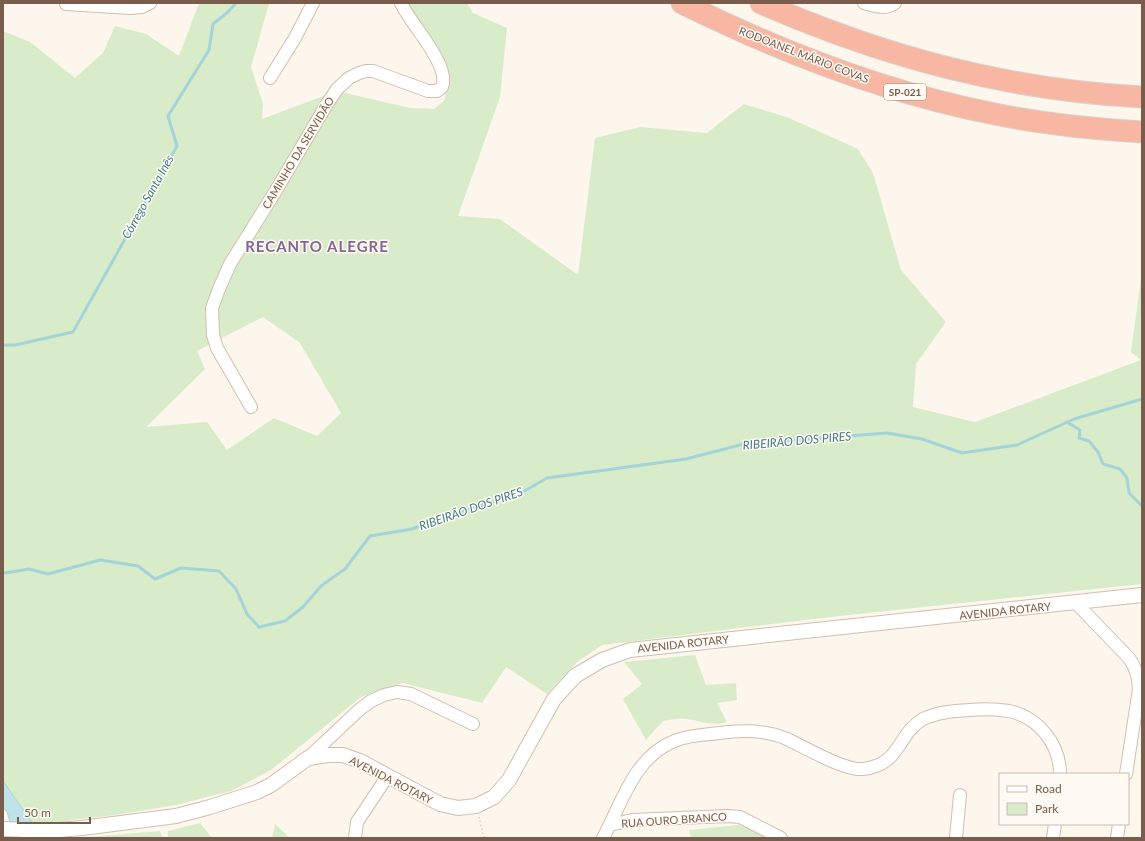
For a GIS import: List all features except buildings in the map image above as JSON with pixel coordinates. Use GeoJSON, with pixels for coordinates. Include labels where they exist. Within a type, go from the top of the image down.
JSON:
{"type":"FeatureCollection","features":[{"type":"Feature","properties":{"kind":"highway","name":"RODOANEL MÁRIO COVAS"},"geometry":{"type":"LineString","coordinates":[[682,3],[778,48],[878,84],[932,100],[994,114],[1050,123],[1109,130],[1142,132]]}},
{"type":"Feature","properties":{"kind":"highway"},"geometry":{"type":"LineString","coordinates":[[761,3],[878,49],[940,66],[998,80],[1057,90],[1112,96],[1142,97]]}},
{"type":"Feature","properties":{"kind":"street"},"geometry":{"type":"LineString","coordinates":[[66,4],[130,8],[142,7],[150,3]]}},
{"type":"Feature","properties":{"kind":"street"},"geometry":{"type":"LineString","coordinates":[[270,78],[295,38],[313,3]]}},
{"type":"Feature","properties":{"kind":"street","name":"CAMINHO DA SERVIDÃO"},"geometry":{"type":"LineString","coordinates":[[251,407],[217,348],[213,336],[212,308],[219,289],[230,264],[276,192],[327,104],[344,82],[359,73],[373,71],[428,91],[437,91],[442,87],[443,79],[441,69],[433,52],[406,13],[401,3]]}},
{"type":"Feature","properties":{"kind":"street"},"geometry":{"type":"LineString","coordinates":[[870,5],[889,7],[895,3]]}},
{"type":"Feature","properties":{"kind":"street","name":"AVENIDA ROTARY"},"geometry":{"type":"LineString","coordinates":[[308,758],[328,755],[343,755],[360,761],[387,777],[440,804],[458,808],[476,806],[494,797],[509,780],[554,699],[575,676],[602,660],[623,652],[638,649],[1142,596]]}},
{"type":"Feature","properties":{"kind":"street"},"geometry":{"type":"LineString","coordinates":[[1076,603],[1129,658],[1135,666],[1138,676],[1139,689],[1126,773]]}},
{"type":"Feature","properties":{"kind":"street"},"geometry":{"type":"LineString","coordinates":[[3,828],[48,831],[142,821],[176,816],[257,792],[271,785],[308,758],[359,710],[384,695],[397,692],[411,694],[473,724]]}},
{"type":"Feature","properties":{"kind":"street"},"geometry":{"type":"LineString","coordinates":[[603,838],[635,773],[647,758],[664,746],[679,739],[728,732],[757,732],[780,736],[843,765],[858,769],[872,768],[885,762],[895,753],[913,726],[934,715],[953,711],[983,709],[1011,711],[1029,718],[1042,729],[1055,747],[1060,766],[1060,773]]}},
{"type":"Feature","properties":{"kind":"street"},"geometry":{"type":"LineString","coordinates":[[355,838],[357,822],[387,777]]}},
{"type":"Feature","properties":{"kind":"street"},"geometry":{"type":"LineString","coordinates":[[956,838],[960,795]]}},
{"type":"Feature","properties":{"kind":"street","name":"RUA OURO BRANCO"},"geometry":{"type":"LineString","coordinates":[[610,825],[632,820],[728,816],[740,817],[781,838]]}},
{"type":"Feature","properties":{"kind":"street"},"geometry":{"type":"LineString","coordinates":[[1053,838],[1055,825]]}},
{"type":"Feature","properties":{"kind":"street"},"geometry":{"type":"LineString","coordinates":[[1117,838],[1119,825]]}},
{"type":"Feature","properties":{"kind":"path"},"geometry":{"type":"LineString","coordinates":[[476,806],[484,838]]}},
{"type":"Feature","properties":{"kind":"green space"},"geometry":{"type":"Polygon","coordinates":[[[199,3],[269,4],[251,67],[263,104],[262,119],[337,91],[410,108],[434,109],[444,101],[449,82],[410,27],[404,3],[467,3],[473,13],[507,28],[500,97],[458,216],[500,219],[578,275],[595,138],[640,127],[707,133],[744,104],[789,118],[858,149],[873,173],[901,270],[946,322],[916,364],[913,407],[975,422],[1141,360],[1131,352],[1142,271],[1142,584],[830,617],[602,645],[576,663],[547,694],[506,667],[482,703],[403,683],[361,697],[271,770],[231,791],[176,805],[72,820],[35,827],[3,781],[3,31],[30,42],[75,78],[103,53],[115,26],[146,34],[179,56],[199,3]],[[263,317],[197,351],[205,369],[146,427],[207,422],[227,450],[274,418],[317,436],[341,413],[300,343],[263,317]]]}},
{"type":"Feature","properties":{"kind":"green space"},"geometry":{"type":"Polygon","coordinates":[[[695,655],[706,685],[736,683],[737,700],[717,703],[727,722],[711,724],[683,719],[663,721],[646,740],[623,699],[642,684],[624,662],[695,655]]]}},
{"type":"Feature","properties":{"kind":"green space"},"geometry":{"type":"Polygon","coordinates":[[[200,823],[212,838],[168,838],[168,831],[200,823]]]}},
{"type":"Feature","properties":{"kind":"green space"},"geometry":{"type":"Polygon","coordinates":[[[275,824],[290,838],[272,838],[275,824]]]}},
{"type":"Feature","properties":{"kind":"green space"},"geometry":{"type":"Polygon","coordinates":[[[739,825],[767,838],[691,838],[689,830],[739,825]]]}},
{"type":"Feature","properties":{"kind":"green space"},"geometry":{"type":"Polygon","coordinates":[[[160,831],[163,838],[78,838],[160,831]]]}},
{"type":"Feature","properties":{"kind":"water"},"geometry":{"type":"Polygon","coordinates":[[[3,781],[43,838],[15,838],[7,812],[3,807],[3,781]]]}},
{"type":"Feature","properties":{"kind":"waterway","name":"Córrego Santa Inês"},"geometry":{"type":"LineString","coordinates":[[3,345],[15,345],[73,332],[177,146],[168,116],[209,50],[213,24],[227,13],[236,3]]}},
{"type":"Feature","properties":{"kind":"waterway","name":"RIBEIRÃO DOS PIRES"},"geometry":{"type":"LineString","coordinates":[[3,572],[5,573],[29,569],[48,574],[100,560],[138,566],[155,579],[181,568],[219,571],[236,589],[247,614],[259,627],[285,621],[303,607],[321,586],[345,569],[370,536],[412,529],[447,516],[521,493],[547,478],[686,459],[744,444],[887,433],[922,439],[962,453],[1017,445],[1074,419],[1142,399]]}},
{"type":"Feature","properties":{"kind":"waterway"},"geometry":{"type":"LineString","coordinates":[[1067,422],[1080,430],[1079,438],[1089,441],[1098,452],[1103,464],[1120,469],[1127,478],[1129,493],[1142,506]]}},
{"type":"Feature","properties":{"kind":"district","name":"RECANTO ALEGRE"},"geometry":{"type":"Point","coordinates":[317,247]}}]}
